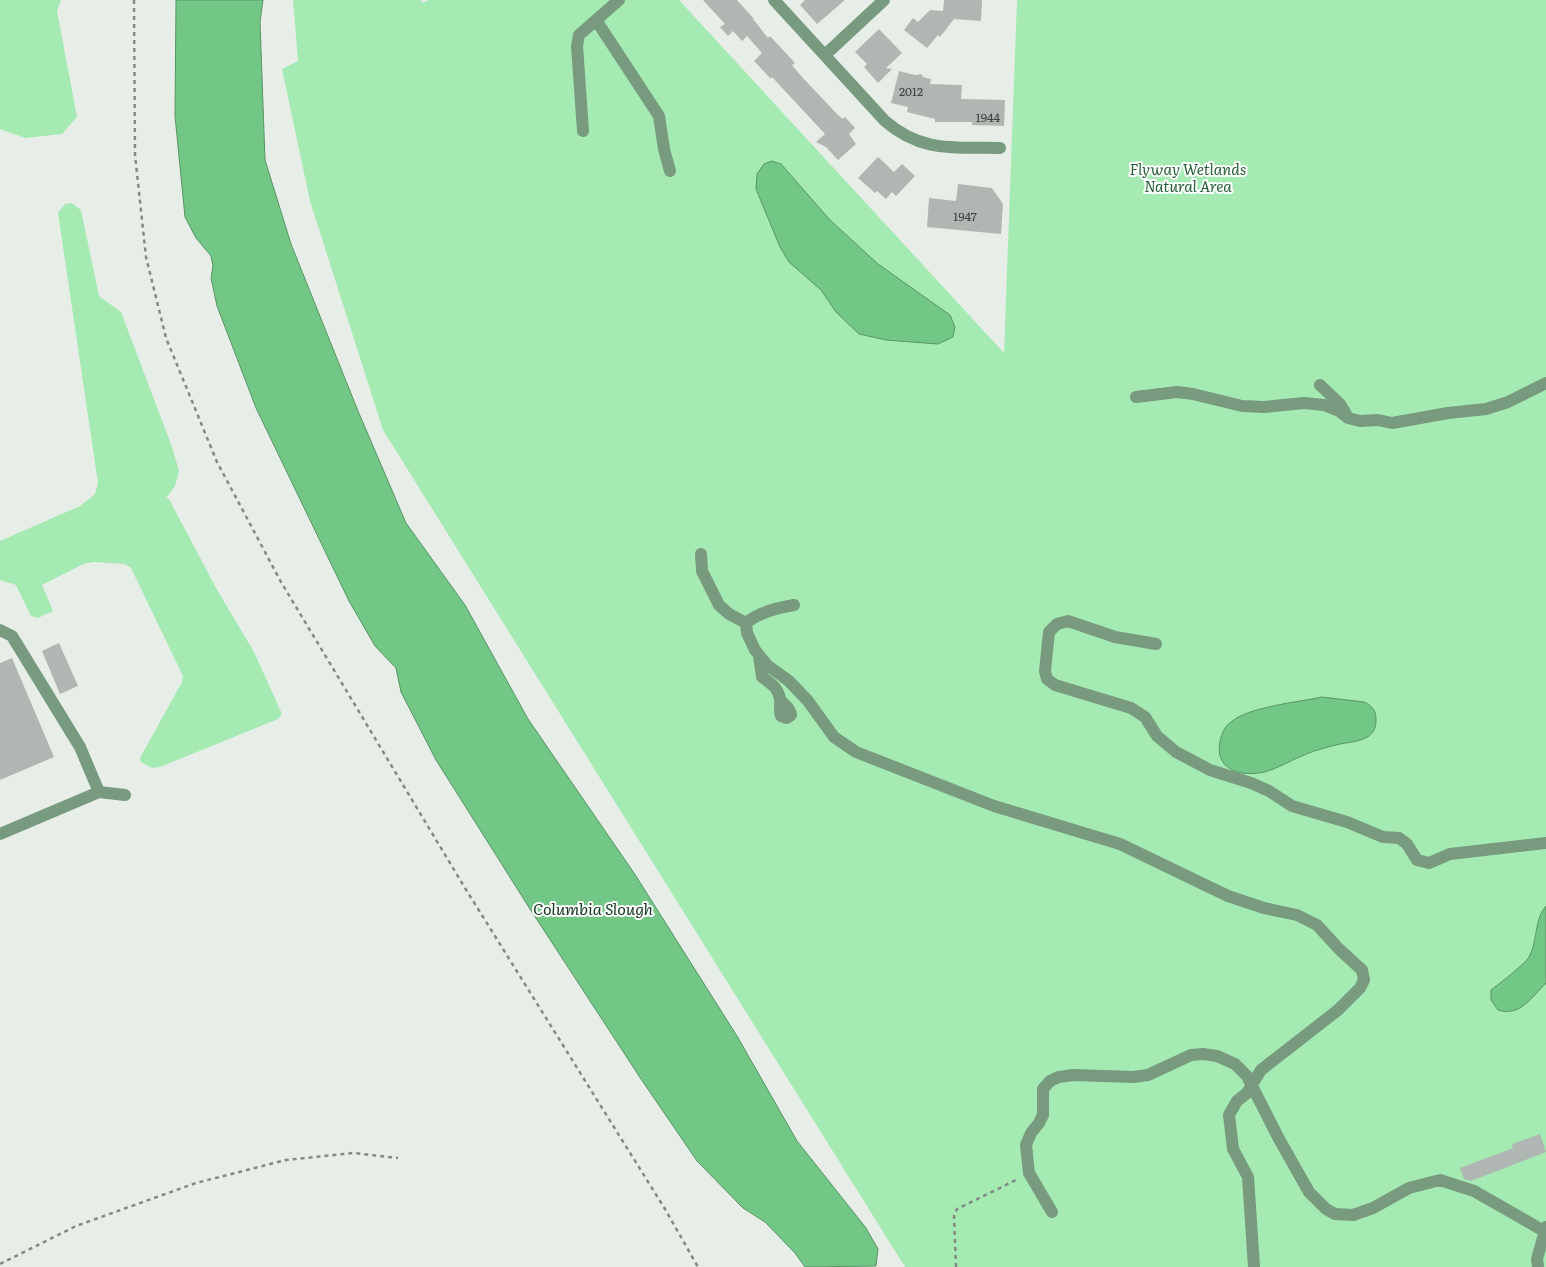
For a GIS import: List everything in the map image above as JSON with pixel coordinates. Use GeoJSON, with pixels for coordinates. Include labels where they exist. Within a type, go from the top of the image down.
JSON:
{"type":"FeatureCollection","features":[{"type":"Feature","properties":{"kind":"street"},"geometry":{"type":"LineString","coordinates":[[583,131],[577,46],[578,35],[619,0]]}},
{"type":"Feature","properties":{"kind":"street"},"geometry":{"type":"LineString","coordinates":[[774,0],[885,121],[896,130],[913,140],[931,146],[1000,148]]}},
{"type":"Feature","properties":{"kind":"street"},"geometry":{"type":"LineString","coordinates":[[824,55],[884,0]]}},
{"type":"Feature","properties":{"kind":"street"},"geometry":{"type":"LineString","coordinates":[[596,20],[659,116],[664,149],[670,171]]}},
{"type":"Feature","properties":{"kind":"street"},"geometry":{"type":"LineString","coordinates":[[1136,397],[1177,392],[1242,406],[1264,407],[1304,403],[1324,405],[1339,411],[1348,418],[1360,421],[1378,420],[1392,424],[1448,413],[1486,409],[1508,402],[1546,383]]}},
{"type":"Feature","properties":{"kind":"street"},"geometry":{"type":"LineString","coordinates":[[1320,385],[1340,404],[1348,418]]}},
{"type":"Feature","properties":{"kind":"street"},"geometry":{"type":"LineString","coordinates":[[701,554],[702,571],[719,605],[729,614],[746,622]]}},
{"type":"Feature","properties":{"kind":"street"},"geometry":{"type":"LineString","coordinates":[[746,622],[754,616],[794,604]]}},
{"type":"Feature","properties":{"kind":"street"},"geometry":{"type":"LineString","coordinates":[[1156,644],[1115,637],[1068,621],[1056,624],[1049,632],[1045,672],[1048,679],[1055,685],[1131,708],[1145,717],[1157,736],[1176,752],[1210,770],[1251,782],[1292,806],[1347,822],[1383,837],[1399,838],[1407,844],[1417,860],[1429,863],[1450,854],[1546,844]]}},
{"type":"Feature","properties":{"kind":"street"},"geometry":{"type":"LineString","coordinates":[[746,622],[747,633],[767,665],[789,681],[808,701],[834,737],[856,752],[994,806],[1120,844],[1228,896],[1264,908],[1297,914],[1317,925],[1362,970],[1364,980],[1360,988],[1338,1010],[1261,1070],[1247,1092],[1237,1101],[1229,1115],[1233,1149],[1248,1177],[1254,1267]]}},
{"type":"Feature","properties":{"kind":"street"},"geometry":{"type":"LineString","coordinates":[[0,630],[12,636],[80,747],[99,792]]}},
{"type":"Feature","properties":{"kind":"street"},"geometry":{"type":"LineString","coordinates":[[759,654],[762,677],[774,685],[780,699]]}},
{"type":"Feature","properties":{"kind":"street"},"geometry":{"type":"LineString","coordinates":[[0,834],[99,792],[125,795]]}},
{"type":"Feature","properties":{"kind":"street"},"geometry":{"type":"LineString","coordinates":[[1052,1212],[1029,1173],[1026,1145],[1031,1133],[1039,1123],[1042,1115],[1043,1089],[1050,1081],[1059,1077],[1073,1075],[1133,1077],[1148,1075],[1191,1055],[1203,1054],[1217,1056],[1235,1064],[1247,1076],[1309,1192],[1326,1209],[1335,1214],[1353,1214],[1373,1208],[1409,1188],[1440,1180],[1474,1191],[1545,1229],[1537,1260],[1538,1267]]}},
{"type":"Feature","properties":{"kind":"path"},"geometry":{"type":"LineString","coordinates":[[134,0],[135,155],[146,256],[166,338],[217,462],[280,582],[465,888],[665,1208],[698,1267]]}},
{"type":"Feature","properties":{"kind":"path"},"geometry":{"type":"LineString","coordinates":[[0,1264],[76,1226],[196,1183],[286,1160],[353,1153],[398,1158]]}},
{"type":"Feature","properties":{"kind":"path"},"geometry":{"type":"LineString","coordinates":[[956,1267],[954,1215],[957,1209],[1029,1173]]}},
{"type":"Feature","properties":{"kind":"green space"},"geometry":{"type":"Polygon","coordinates":[[[0,0],[61,0],[57,11],[77,117],[62,134],[25,138],[0,129],[0,0]]]}},
{"type":"Feature","properties":{"kind":"green space","name":"Flyway Wetlands Natural Area"},"geometry":{"type":"Polygon","coordinates":[[[293,0],[421,0],[422,3],[429,0],[679,0],[1004,353],[1017,0],[1546,0],[1546,1267],[905,1267],[383,430],[310,201],[282,69],[298,61],[293,0]]]}},
{"type":"Feature","properties":{"kind":"green space"},"geometry":{"type":"Polygon","coordinates":[[[72,203],[81,210],[99,296],[121,312],[172,447],[179,471],[175,486],[166,498],[169,499],[216,588],[254,652],[282,714],[278,719],[160,767],[152,768],[141,762],[140,758],[182,682],[183,676],[131,568],[125,564],[94,562],[83,564],[42,585],[53,611],[38,618],[31,616],[16,585],[0,580],[0,541],[80,506],[95,494],[98,483],[58,213],[65,204],[72,203]]]}},
{"type":"Feature","properties":{"kind":"water","name":"Columbia Slough"},"geometry":{"type":"Polygon","coordinates":[[[176,0],[263,0],[260,22],[265,160],[291,244],[358,411],[406,523],[465,605],[528,719],[634,873],[737,1036],[797,1141],[866,1228],[878,1249],[876,1266],[805,1267],[795,1253],[765,1222],[743,1208],[697,1161],[530,909],[436,760],[401,692],[396,668],[375,646],[349,601],[256,408],[217,306],[211,278],[213,266],[211,256],[196,238],[185,217],[175,116],[176,0]]]}},
{"type":"Feature","properties":{"kind":"water"},"geometry":{"type":"Polygon","coordinates":[[[772,161],[781,164],[830,220],[878,264],[950,315],[955,327],[953,337],[938,344],[886,340],[859,334],[836,312],[821,290],[789,262],[780,247],[756,189],[757,174],[764,164],[772,161]]]}},
{"type":"Feature","properties":{"kind":"water"},"geometry":{"type":"Polygon","coordinates":[[[1322,697],[1364,702],[1369,705],[1373,708],[1376,716],[1373,732],[1359,741],[1335,745],[1313,752],[1265,772],[1247,773],[1232,770],[1221,759],[1219,751],[1220,741],[1225,728],[1239,717],[1261,709],[1322,697]]]}},
{"type":"Feature","properties":{"kind":"water"},"geometry":{"type":"Polygon","coordinates":[[[1546,906],[1546,983],[1530,1000],[1519,1008],[1513,1011],[1498,1010],[1491,1000],[1491,990],[1529,957],[1542,911],[1546,906]]]}},
{"type":"Feature","properties":{"kind":"building"},"geometry":{"type":"Polygon","coordinates":[[[703,0],[737,0],[768,38],[770,36],[795,63],[792,65],[802,77],[838,115],[843,119],[845,117],[855,128],[849,134],[856,144],[838,160],[826,147],[816,142],[825,134],[772,77],[771,79],[754,61],[762,53],[747,36],[742,41],[733,31],[728,36],[720,27],[725,24],[703,0]]]}},
{"type":"Feature","properties":{"kind":"building"},"geometry":{"type":"Polygon","coordinates":[[[805,0],[845,0],[817,24],[800,5],[805,0]]]}},
{"type":"Feature","properties":{"kind":"building"},"geometry":{"type":"Polygon","coordinates":[[[944,0],[982,0],[981,21],[954,19],[940,37],[938,35],[927,48],[904,30],[913,18],[918,22],[930,10],[943,11],[944,0]]]}},
{"type":"Feature","properties":{"kind":"building"},"geometry":{"type":"Polygon","coordinates":[[[879,29],[902,53],[886,68],[892,69],[878,83],[864,67],[867,64],[855,52],[879,29]]]}},
{"type":"Feature","properties":{"kind":"building"},"geometry":{"type":"Polygon","coordinates":[[[899,71],[915,75],[921,74],[923,77],[931,79],[930,84],[962,85],[961,99],[1005,100],[1004,126],[972,125],[972,122],[935,122],[935,119],[907,112],[908,107],[891,103],[899,71]]]}},
{"type":"Feature","properties":{"kind":"building"},"geometry":{"type":"Polygon","coordinates":[[[878,157],[894,172],[902,164],[915,176],[896,196],[892,192],[886,199],[877,191],[875,193],[858,178],[878,157]]]}},
{"type":"Feature","properties":{"kind":"building"},"geometry":{"type":"Polygon","coordinates":[[[958,184],[992,188],[1003,204],[1001,234],[927,227],[929,198],[956,201],[958,184]]]}},
{"type":"Feature","properties":{"kind":"building"},"geometry":{"type":"Polygon","coordinates":[[[59,643],[78,686],[60,694],[42,651],[59,643]]]}},
{"type":"Feature","properties":{"kind":"building"},"geometry":{"type":"Polygon","coordinates":[[[12,658],[54,757],[0,780],[0,663],[12,658]]]}},
{"type":"Feature","properties":{"kind":"building"},"geometry":{"type":"Polygon","coordinates":[[[1540,1134],[1546,1152],[1471,1181],[1464,1179],[1460,1168],[1513,1148],[1512,1144],[1540,1134]]]}}]}
